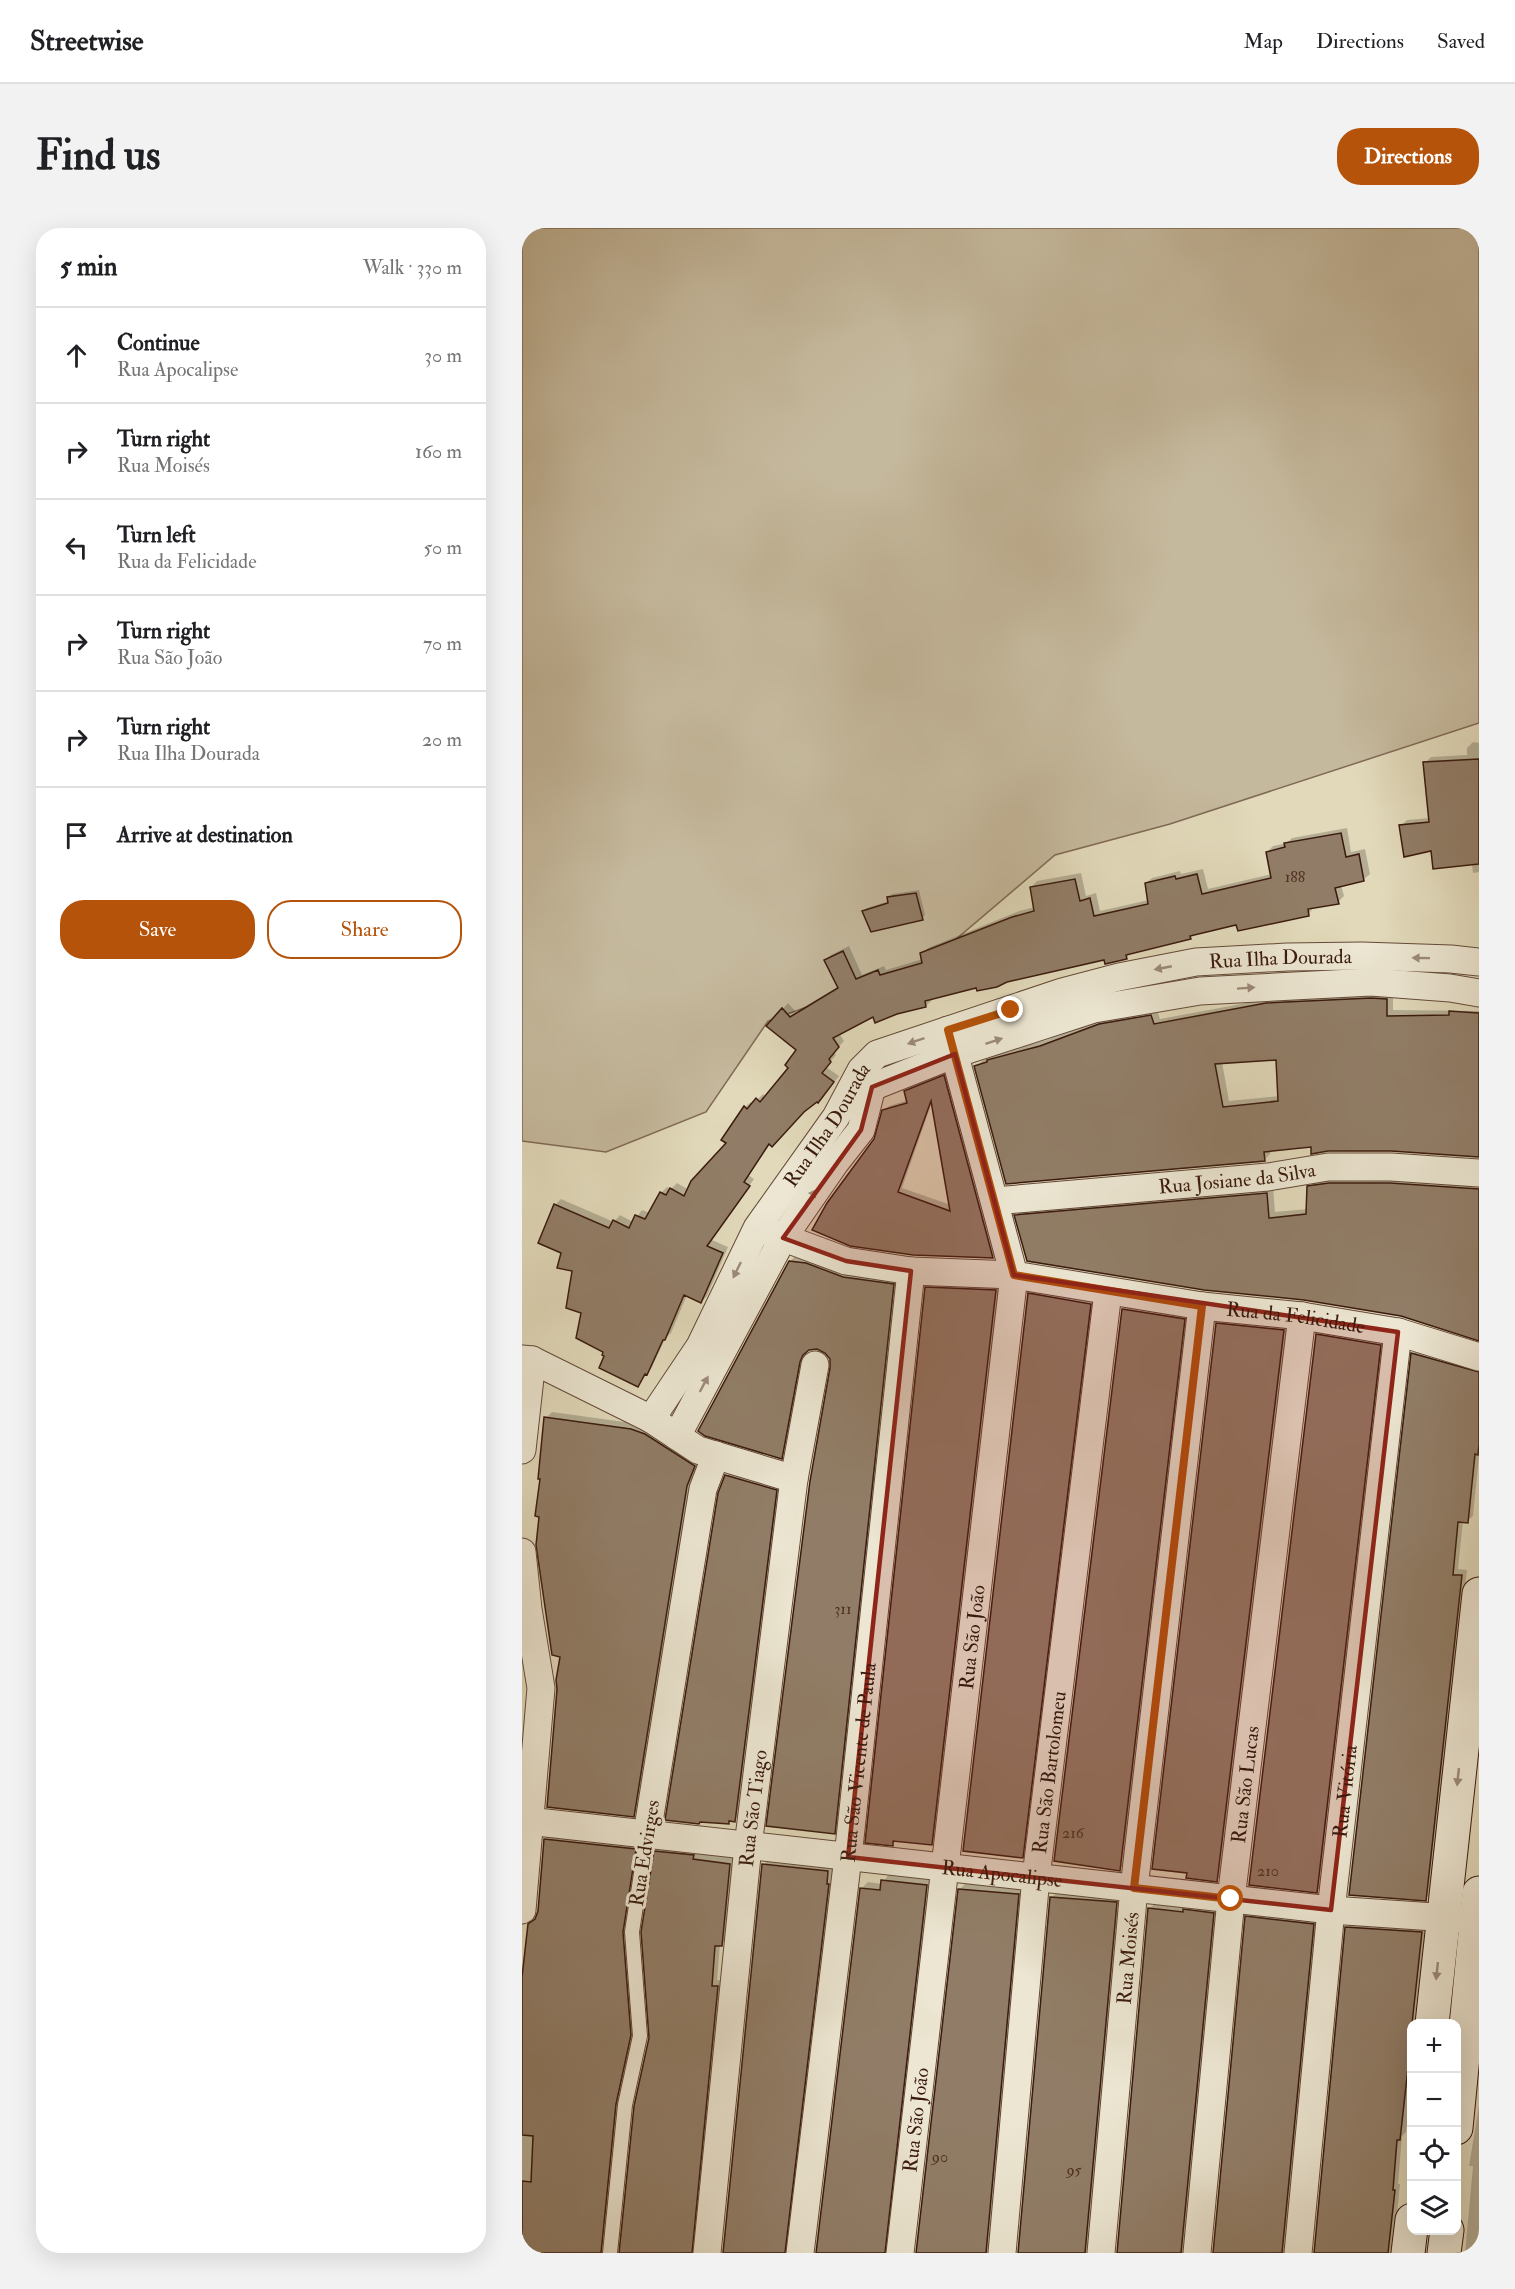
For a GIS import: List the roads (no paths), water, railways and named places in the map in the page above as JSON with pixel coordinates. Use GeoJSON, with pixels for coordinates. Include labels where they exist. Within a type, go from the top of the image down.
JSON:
{"type":"FeatureCollection","features":[{"type":"Feature","properties":{"kind":"main road"},"geometry":{"type":"LineString","coordinates":[[1433,2019],[1477,1630],[1479,1594]]}},
{"type":"Feature","properties":{"kind":"main road"},"geometry":{"type":"LineString","coordinates":[[1456,2127],[1478,1907]]}},
{"type":"Feature","properties":{"kind":"street","name":"Rua Ilha Dourada"},"geometry":{"type":"LineString","coordinates":[[677,1436],[783,1238],[861,1130],[872,1087],[951,1042],[1062,992],[1119,977],[1196,962],[1308,957],[1451,959],[1479,962]]}},
{"type":"Feature","properties":{"kind":"street"},"geometry":{"type":"LineString","coordinates":[[1450,988],[1451,959]]}},
{"type":"Feature","properties":{"kind":"street"},"geometry":{"type":"LineString","coordinates":[[1196,962],[1200,991]]}},
{"type":"Feature","properties":{"kind":"street","name":"Rua Ilha Dourada"},"geometry":{"type":"LineString","coordinates":[[651,1419],[700,1346],[757,1228],[842,1108],[861,1070],[878,1054],[951,1042],[1094,1009],[1200,991],[1371,982],[1450,988],[1479,993]]}},
{"type":"Feature","properties":{"kind":"street","name":"Rua São João"},"geometry":{"type":"LineString","coordinates":[[900,2253],[1014,1275],[951,1042]]}},
{"type":"Feature","properties":{"kind":"street"},"geometry":{"type":"LineString","coordinates":[[842,1108],[861,1130]]}},
{"type":"Feature","properties":{"kind":"street","name":"Rua Josiane da Silva"},"geometry":{"type":"LineString","coordinates":[[995,1201],[1268,1177],[1328,1167],[1391,1167],[1479,1173]]}},
{"type":"Feature","properties":{"kind":"street","name":"Rua da Felicidade"},"geometry":{"type":"LineString","coordinates":[[757,1228],[846,1261],[911,1271],[1014,1275],[1202,1306],[1302,1316],[1398,1332],[1479,1357]]}},
{"type":"Feature","properties":{"kind":"street","name":"Rua São Vicente de Paula"},"geometry":{"type":"LineString","coordinates":[[800,2253],[848,1857],[911,1271]]}},
{"type":"Feature","properties":{"kind":"street","name":"Rua São Bartolomeu"},"geometry":{"type":"LineString","coordinates":[[1002,2253],[1036,1877],[1108,1292]]}},
{"type":"Feature","properties":{"kind":"street","name":"Rua Moisés"},"geometry":{"type":"LineString","coordinates":[[1101,2253],[1134,1888],[1202,1306]]}},
{"type":"Feature","properties":{"kind":"street","name":"Rua São Lucas"},"geometry":{"type":"LineString","coordinates":[[1197,2253],[1231,1899],[1302,1316]]}},
{"type":"Feature","properties":{"kind":"street","name":"Rua Vitória"},"geometry":{"type":"LineString","coordinates":[[1298,2253],[1330,1910],[1398,1332]]}},
{"type":"Feature","properties":{"kind":"street"},"geometry":{"type":"LineString","coordinates":[[522,1450],[527,1360],[651,1419],[698,1450],[794,1479]]}},
{"type":"Feature","properties":{"kind":"street","name":"Rua São Tiago"},"geometry":{"type":"LineString","coordinates":[[707,2253],[748,1846],[794,1479],[815,1365]]}},
{"type":"Feature","properties":{"kind":"street","name":"Rua Edvirges"},"geometry":{"type":"LineString","coordinates":[[647,1834],[698,1519],[704,1490],[716,1455]]}},
{"type":"Feature","properties":{"kind":"street"},"geometry":{"type":"LineString","coordinates":[[522,1552],[528,1609],[541,1688],[522,1910]]}},
{"type":"Feature","properties":{"kind":"street","name":"Rua Apocalipse"},"geometry":{"type":"LineString","coordinates":[[528,1821],[1330,1910],[1443,1918],[1478,1907]]}},
{"type":"Feature","properties":{"kind":"lane","name":"Rua Edvirges"},"geometry":{"type":"LineString","coordinates":[[610,2253],[625,2105],[640,2036],[632,1932],[647,1834]]}}]}
